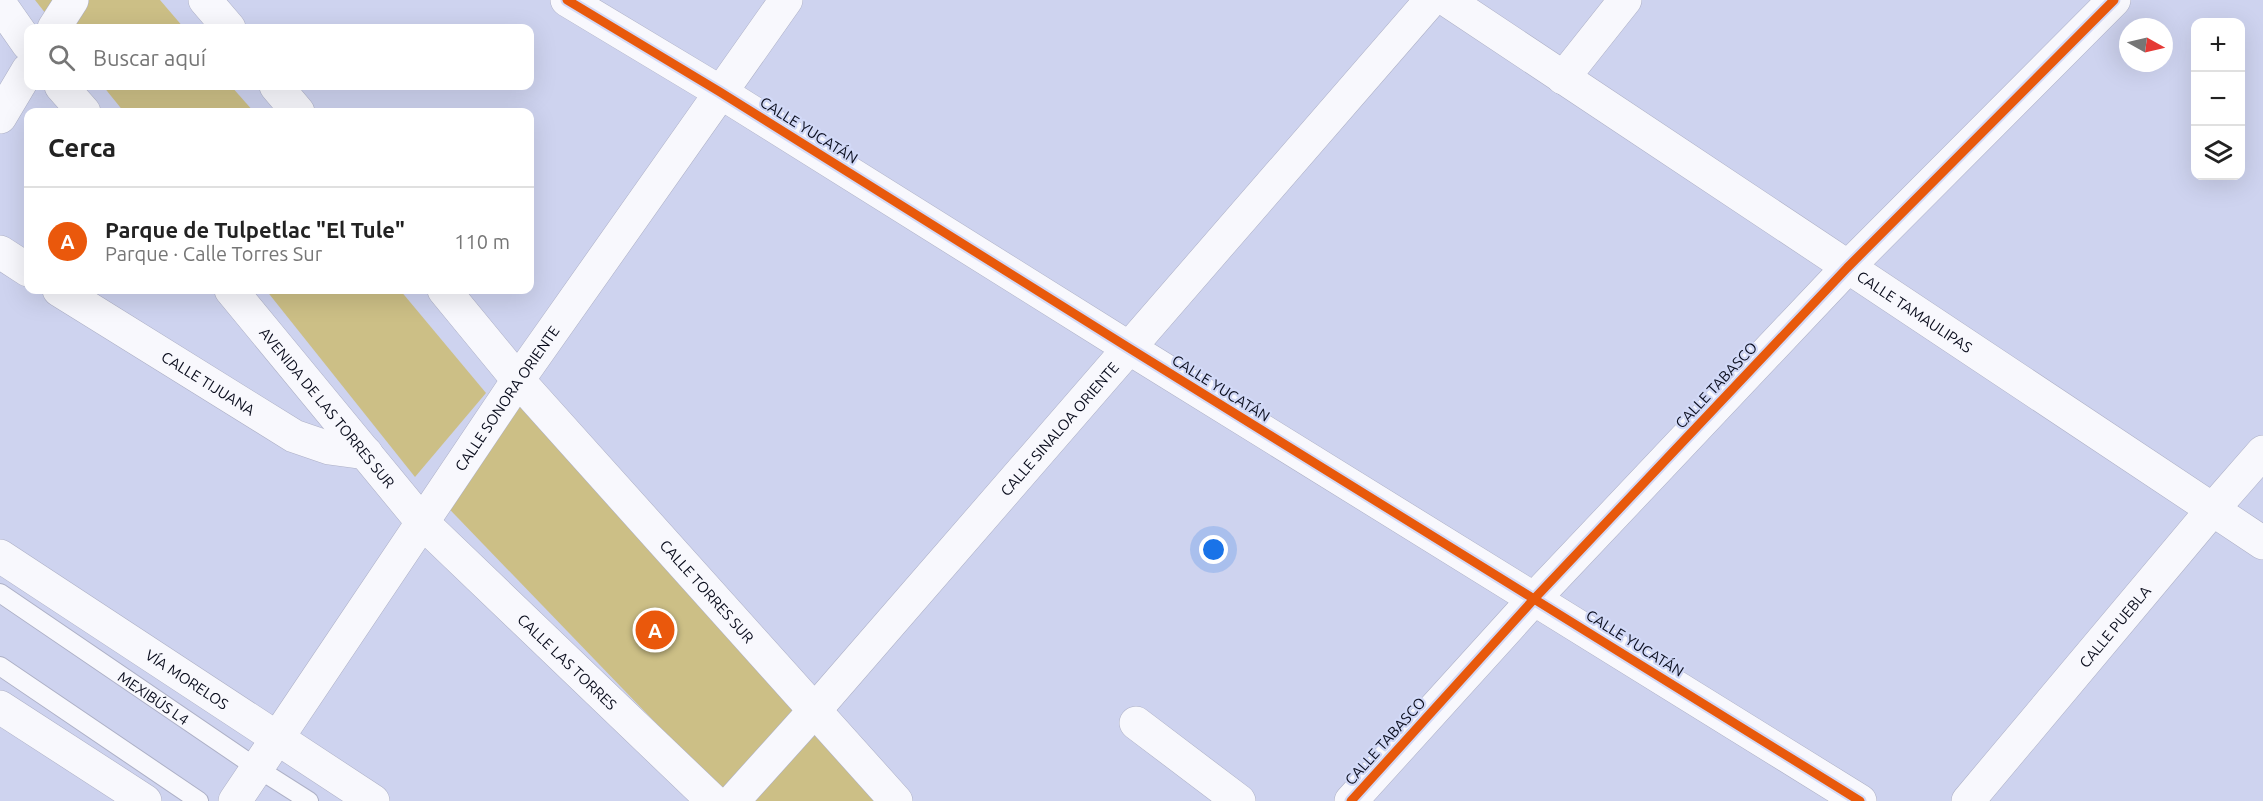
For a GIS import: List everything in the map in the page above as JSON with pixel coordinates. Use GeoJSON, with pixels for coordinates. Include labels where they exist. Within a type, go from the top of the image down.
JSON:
{"type":"FeatureCollection","features":[{"type":"Feature","properties":{"kind":"street"},"geometry":{"type":"LineString","coordinates":[[57,24],[72,0]]}},
{"type":"Feature","properties":{"kind":"street"},"geometry":{"type":"LineString","coordinates":[[205,0],[226,24]]}},
{"type":"Feature","properties":{"kind":"street","name":"CALLE YUCATÁN"},"geometry":{"type":"LineString","coordinates":[[567,0],[720,92],[1860,801]]}},
{"type":"Feature","properties":{"kind":"street","name":"CALLE SONORA ORIENTE"},"geometry":{"type":"LineString","coordinates":[[236,801],[518,380],[786,0]]}},
{"type":"Feature","properties":{"kind":"street","name":"CALLE SINALOA ORIENTE"},"geometry":{"type":"LineString","coordinates":[[733,801],[815,710],[1431,0]]}},
{"type":"Feature","properties":{"kind":"street","name":"CALLE TAMAULIPAS"},"geometry":{"type":"LineString","coordinates":[[1447,0],[2263,543]]}},
{"type":"Feature","properties":{"kind":"street"},"geometry":{"type":"LineString","coordinates":[[1563,78],[1625,0]]}},
{"type":"Feature","properties":{"kind":"street","name":"CALLE TABASCO"},"geometry":{"type":"LineString","coordinates":[[1351,801],[1534,599],[1848,268],[2114,0]]}},
{"type":"Feature","properties":{"kind":"street"},"geometry":{"type":"LineString","coordinates":[[0,4],[24,38]]}},
{"type":"Feature","properties":{"kind":"street"},"geometry":{"type":"LineString","coordinates":[[0,117],[24,77]]}},
{"type":"Feature","properties":{"kind":"street"},"geometry":{"type":"LineString","coordinates":[[65,90],[80,108]]}},
{"type":"Feature","properties":{"kind":"street"},"geometry":{"type":"LineString","coordinates":[[279,90],[295,108]]}},
{"type":"Feature","properties":{"kind":"street"},"geometry":{"type":"LineString","coordinates":[[0,252],[24,267]]}},
{"type":"Feature","properties":{"kind":"street","name":"CALLE TIJUANA"},"geometry":{"type":"LineString","coordinates":[[65,294],[294,436],[329,448],[366,453]]}},
{"type":"Feature","properties":{"kind":"street","name":"AVENIDA DE LAS TORRES SUR"},"geometry":{"type":"LineString","coordinates":[[234,294],[423,523]]}},
{"type":"Feature","properties":{"kind":"street"},"geometry":{"type":"LineString","coordinates":[[447,294],[518,380]]}},
{"type":"Feature","properties":{"kind":"street","name":"CALLE TORRES SUR"},"geometry":{"type":"LineString","coordinates":[[518,380],[896,801]]}},
{"type":"Feature","properties":{"kind":"street","name":"CALLE PUEBLA"},"geometry":{"type":"LineString","coordinates":[[1968,801],[2263,452]]}},
{"type":"Feature","properties":{"kind":"street","name":"CALLE LAS TORRES"},"geometry":{"type":"LineString","coordinates":[[423,523],[713,801]]}},
{"type":"Feature","properties":{"kind":"street","name":"VÍA MORELOS"},"geometry":{"type":"LineString","coordinates":[[0,556],[373,801]]}},
{"type":"Feature","properties":{"kind":"street"},"geometry":{"type":"LineString","coordinates":[[0,707],[145,801]]}},
{"type":"Feature","properties":{"kind":"street"},"geometry":{"type":"LineString","coordinates":[[1136,723],[1239,801]]}},
{"type":"Feature","properties":{"kind":"lane","name":"MEXIBÚS L4"},"geometry":{"type":"LineString","coordinates":[[0,593],[309,801]]}},
{"type":"Feature","properties":{"kind":"lane"},"geometry":{"type":"LineString","coordinates":[[0,666],[199,801]]}},
{"type":"Feature","properties":{"kind":"shaded area"},"geometry":{"type":"Polygon","coordinates":[[[35,0],[160,0],[181,24],[54,24],[35,0]]]}},
{"type":"Feature","properties":{"kind":"shaded area"},"geometry":{"type":"Polygon","coordinates":[[[106,90],[235,90],[250,108],[121,108],[106,90]]]}},
{"type":"Feature","properties":{"kind":"shaded area"},"geometry":{"type":"Polygon","coordinates":[[[269,294],[403,294],[486,393],[415,477],[269,294]]]}},
{"type":"Feature","properties":{"kind":"shaded area"},"geometry":{"type":"Polygon","coordinates":[[[518,380],[900,801],[731,801],[430,489],[518,380]]]}},
{"type":"Feature","properties":{"kind":"cycle path"},"geometry":{"type":"LineString","coordinates":[[567,0],[720,92],[1860,801]]}},
{"type":"Feature","properties":{"kind":"cycle path"},"geometry":{"type":"LineString","coordinates":[[1351,801],[1534,599],[1847,268],[2114,0]]}},
{"type":"Feature","properties":{"kind":"place","name":"Parque de Tulpetlac \"El Tule\""},"geometry":{"type":"Point","coordinates":[655,630]}}]}
